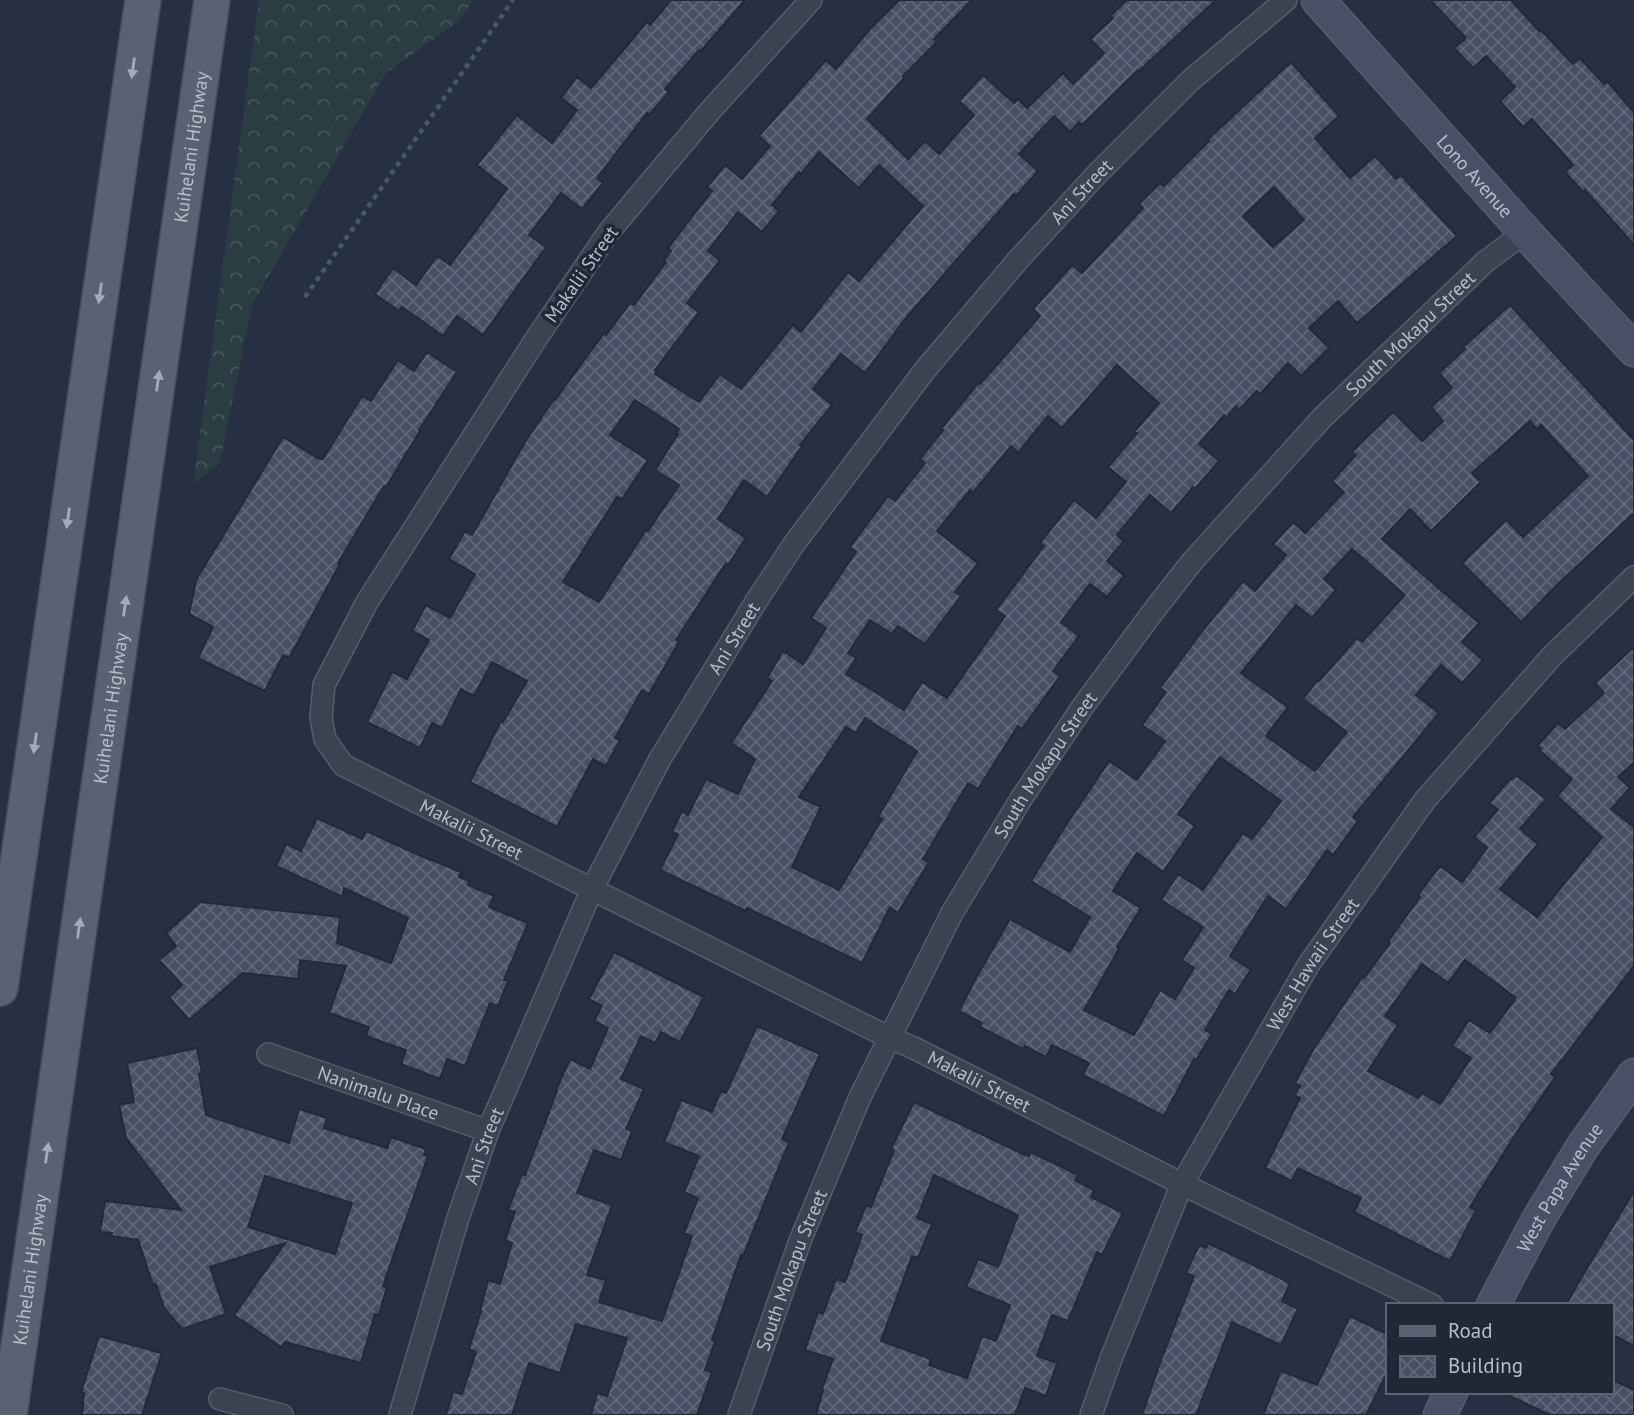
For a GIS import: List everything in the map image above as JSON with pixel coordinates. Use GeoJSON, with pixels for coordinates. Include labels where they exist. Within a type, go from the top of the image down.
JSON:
{"type":"FeatureCollection","features":[{"type":"Feature","properties":{"kind":"main road"},"geometry":{"type":"LineString","coordinates":[[0,988],[143,0]]}},
{"type":"Feature","properties":{"kind":"main road","name":"Kuihelani Highway"},"geometry":{"type":"LineString","coordinates":[[9,1415],[212,0]]}},
{"type":"Feature","properties":{"kind":"street","name":"Makalii Street"},"geometry":{"type":"LineString","coordinates":[[811,0],[710,111],[608,233],[536,339],[367,602],[324,685],[321,718],[325,739],[343,765],[1182,1184],[1428,1303]]}},
{"type":"Feature","properties":{"kind":"street","name":"Ani Street"},"geometry":{"type":"LineString","coordinates":[[400,1415],[458,1218],[488,1132],[592,889],[660,759],[757,600],[794,544],[925,370],[1018,260],[1096,175],[1191,80],[1286,0]]}},
{"type":"Feature","properties":{"kind":"street","name":"Lono Avenue"},"geometry":{"type":"LineString","coordinates":[[1318,0],[1634,350]]}},
{"type":"Feature","properties":{"kind":"street","name":"South Mokapu Street"},"geometry":{"type":"LineString","coordinates":[[739,1415],[800,1241],[860,1097],[952,913],[1014,810],[1084,705],[1191,563],[1322,418],[1485,262],[1525,232]]}},
{"type":"Feature","properties":{"kind":"street","name":"West Hawaii Street"},"geometry":{"type":"LineString","coordinates":[[1091,1415],[1117,1343],[1182,1184],[1309,964],[1425,800],[1552,656],[1634,577]]}},
{"type":"Feature","properties":{"kind":"street","name":"Nanimalu Place"},"geometry":{"type":"LineString","coordinates":[[268,1054],[488,1132]]}},
{"type":"Feature","properties":{"kind":"street","name":"West Papa Avenue"},"geometry":{"type":"LineString","coordinates":[[1494,1303],[1576,1156],[1634,1075]]}},
{"type":"Feature","properties":{"kind":"street"},"geometry":{"type":"LineString","coordinates":[[1440,1415],[1450,1394]]}},
{"type":"Feature","properties":{"kind":"street"},"geometry":{"type":"LineString","coordinates":[[220,1399],[282,1415]]}},
{"type":"Feature","properties":{"kind":"path"},"geometry":{"type":"LineString","coordinates":[[305,297],[513,0]]}},
{"type":"Feature","properties":{"kind":"green space"},"geometry":{"type":"Polygon","coordinates":[[[259,0],[473,0],[460,20],[386,73],[252,305],[220,463],[193,484],[259,0]]]}},
{"type":"Feature","properties":{"kind":"building"},"geometry":{"type":"Polygon","coordinates":[[[671,0],[745,0],[665,89],[669,92],[649,115],[647,113],[597,178],[603,183],[582,209],[561,193],[529,235],[546,247],[483,335],[457,316],[443,336],[402,307],[399,311],[375,294],[393,268],[416,285],[437,256],[450,265],[507,189],[477,165],[517,115],[552,143],[577,110],[561,98],[577,77],[591,88],[647,22],[650,25],[671,0]]]}},
{"type":"Feature","properties":{"kind":"building"},"geometry":{"type":"Polygon","coordinates":[[[899,0],[972,0],[934,39],[937,42],[903,76],[867,119],[908,159],[925,141],[939,154],[974,115],[959,101],[983,75],[1014,103],[1018,99],[1027,108],[1063,73],[1073,84],[1104,53],[1090,39],[1113,18],[1110,16],[1127,0],[1216,0],[1082,125],[1079,122],[1070,132],[1054,116],[1019,154],[1038,171],[1016,196],[1014,194],[906,318],[865,373],[841,354],[813,389],[832,405],[800,445],[802,446],[767,497],[744,480],[718,519],[746,538],[728,565],[726,563],[676,640],[679,642],[649,694],[642,690],[615,738],[620,740],[606,766],[593,759],[557,827],[470,782],[501,721],[503,722],[527,681],[492,662],[474,696],[461,689],[442,728],[432,723],[420,748],[367,722],[392,672],[407,679],[429,640],[412,631],[426,605],[450,618],[475,574],[449,559],[465,531],[472,535],[525,442],[554,399],[604,333],[606,335],[630,303],[634,305],[666,262],[664,261],[671,251],[668,248],[712,191],[707,187],[725,165],[742,179],[770,146],[759,136],[826,60],[836,69],[899,0]],[[819,152],[772,205],[779,211],[762,232],[738,212],[708,251],[720,260],[687,303],[699,312],[655,370],[655,374],[699,402],[720,374],[741,389],[793,325],[801,332],[848,272],[859,281],[923,206],[879,165],[859,188],[819,152]],[[635,400],[610,435],[648,460],[622,499],[617,497],[563,582],[599,602],[679,485],[655,470],[679,429],[635,400]]]}},
{"type":"Feature","properties":{"kind":"building"},"geometry":{"type":"Polygon","coordinates":[[[1430,0],[1511,0],[1573,64],[1580,58],[1604,84],[1607,81],[1634,112],[1634,245],[1585,190],[1583,192],[1565,172],[1573,165],[1532,119],[1523,127],[1500,101],[1515,87],[1486,56],[1473,68],[1454,48],[1466,38],[1430,0]]]}},
{"type":"Feature","properties":{"kind":"building"},"geometry":{"type":"Polygon","coordinates":[[[1291,62],[1339,116],[1315,138],[1350,178],[1375,156],[1396,179],[1401,175],[1457,236],[1357,323],[1338,301],[1309,328],[1329,348],[1301,376],[1288,363],[1260,394],[1257,391],[1239,410],[1236,406],[1227,417],[1224,415],[1199,444],[1219,461],[1171,513],[1150,495],[1117,535],[1124,541],[1107,561],[1124,576],[1107,597],[1090,584],[1061,622],[1079,636],[1053,671],[1060,676],[1022,729],[1018,726],[978,789],[968,783],[923,859],[929,862],[898,913],[890,907],[862,963],[660,870],[678,834],[672,832],[682,811],[688,815],[706,779],[738,794],[755,759],[731,743],[772,681],[767,678],[783,651],[803,664],[826,628],[811,618],[856,552],[850,547],[888,496],[895,501],[925,463],[920,459],[943,430],[941,429],[978,383],[980,384],[1040,316],[1033,309],[1072,265],[1082,273],[1143,208],[1139,204],[1160,183],[1164,186],[1209,141],[1207,140],[1291,62]],[[1274,187],[1243,216],[1273,247],[1304,220],[1274,187]],[[1117,365],[1062,428],[1048,416],[1018,453],[1011,446],[973,493],[970,490],[937,531],[978,563],[955,592],[961,596],[925,644],[898,626],[892,634],[870,620],[848,653],[856,658],[846,674],[904,710],[922,682],[947,698],[1005,616],[996,610],[1044,546],[1040,543],[1074,500],[1096,518],[1126,482],[1108,467],[1159,403],[1117,365]],[[865,718],[856,733],[846,727],[799,797],[821,807],[792,867],[839,890],[882,819],[878,817],[917,751],[865,718]]]}},
{"type":"Feature","properties":{"kind":"building"},"geometry":{"type":"Polygon","coordinates":[[[1510,305],[1634,440],[1634,513],[1521,622],[1462,563],[1506,520],[1523,537],[1588,476],[1541,425],[1537,429],[1530,421],[1472,473],[1481,482],[1431,531],[1410,509],[1382,539],[1479,623],[1462,642],[1483,660],[1462,683],[1441,665],[1416,695],[1439,713],[1353,817],[1358,821],[1333,855],[1327,850],[1286,909],[1268,896],[1230,956],[1251,970],[1235,994],[1229,990],[1205,1030],[1212,1034],[1196,1060],[1194,1059],[1164,1116],[1083,1075],[1089,1063],[1052,1045],[1046,1057],[1025,1046],[1023,1049],[980,1027],[982,1023],[959,1011],[1010,919],[1070,952],[1090,917],[1031,881],[1109,761],[1137,780],[1165,741],[1142,725],[1166,692],[1160,688],[1243,581],[1255,591],[1286,555],[1273,544],[1293,522],[1305,533],[1344,492],[1332,481],[1356,455],[1352,452],[1393,412],[1422,441],[1443,421],[1431,407],[1452,388],[1439,373],[1465,349],[1463,347],[1510,305]],[[1352,549],[1324,579],[1336,590],[1312,618],[1296,605],[1241,673],[1288,707],[1266,736],[1315,771],[1347,732],[1303,699],[1357,638],[1362,642],[1405,595],[1352,549]],[[1220,757],[1178,814],[1195,826],[1163,872],[1137,853],[1113,891],[1141,908],[1084,1010],[1134,1035],[1160,990],[1175,999],[1194,968],[1182,960],[1203,927],[1161,900],[1178,874],[1203,890],[1243,833],[1252,839],[1281,801],[1220,757]]]}},
{"type":"Feature","properties":{"kind":"building"},"geometry":{"type":"Polygon","coordinates":[[[427,352],[457,372],[386,487],[384,486],[338,563],[340,564],[289,658],[283,655],[265,691],[198,658],[213,627],[189,614],[196,580],[283,437],[323,459],[362,396],[371,401],[398,360],[414,371],[427,352]]]}},
{"type":"Feature","properties":{"kind":"building"},"geometry":{"type":"Polygon","coordinates":[[[1634,647],[1634,762],[1618,777],[1630,788],[1611,809],[1634,827],[1634,966],[1551,1074],[1555,1077],[1470,1207],[1476,1210],[1450,1261],[1354,1212],[1361,1198],[1298,1168],[1292,1181],[1265,1168],[1300,1098],[1294,1095],[1300,1086],[1295,1083],[1314,1048],[1362,977],[1364,978],[1390,943],[1388,941],[1440,866],[1462,882],[1487,848],[1474,837],[1498,810],[1489,803],[1511,778],[1516,775],[1546,799],[1520,829],[1538,844],[1500,889],[1537,917],[1602,837],[1557,796],[1572,779],[1537,746],[1558,723],[1565,729],[1604,693],[1595,683],[1634,647]],[[1465,960],[1448,983],[1422,964],[1385,1016],[1398,1025],[1368,1071],[1418,1098],[1422,1093],[1440,1104],[1471,1058],[1452,1046],[1469,1020],[1490,1033],[1516,998],[1465,960]]]}},
{"type":"Feature","properties":{"kind":"building"},"geometry":{"type":"Polygon","coordinates":[[[317,818],[362,839],[366,831],[461,872],[459,877],[469,881],[468,885],[494,896],[489,907],[528,923],[504,980],[508,981],[498,1006],[490,1003],[465,1066],[447,1059],[440,1079],[401,1064],[406,1050],[366,1036],[369,1027],[329,1013],[346,966],[300,960],[298,979],[243,973],[189,1020],[169,997],[182,985],[159,960],[176,946],[166,933],[200,902],[340,917],[337,943],[391,963],[408,918],[344,888],[343,897],[276,866],[286,844],[301,851],[317,818]]]}},
{"type":"Feature","properties":{"kind":"building"},"geometry":{"type":"Polygon","coordinates":[[[614,952],[704,997],[680,1042],[661,1032],[655,1043],[641,1036],[621,1079],[644,1089],[626,1129],[632,1131],[621,1160],[594,1150],[577,1193],[612,1205],[587,1275],[606,1280],[599,1302],[662,1321],[692,1236],[684,1233],[698,1198],[684,1192],[699,1156],[664,1142],[681,1100],[712,1112],[721,1091],[726,1093],[757,1026],[820,1054],[782,1139],[789,1142],[743,1256],[741,1255],[712,1340],[715,1341],[705,1370],[712,1372],[697,1415],[591,1415],[597,1393],[607,1396],[627,1338],[576,1324],[560,1373],[529,1363],[512,1415],[446,1415],[453,1392],[462,1394],[476,1352],[469,1349],[488,1280],[500,1284],[512,1243],[505,1240],[515,1212],[508,1210],[522,1174],[525,1175],[556,1090],[570,1059],[590,1069],[608,1028],[594,1021],[602,1006],[589,999],[614,952]]]}},
{"type":"Feature","properties":{"kind":"building"},"geometry":{"type":"Polygon","coordinates":[[[197,1048],[206,1115],[289,1143],[299,1109],[327,1118],[324,1128],[387,1148],[391,1137],[426,1149],[424,1155],[428,1156],[383,1286],[387,1287],[379,1315],[375,1314],[361,1363],[285,1342],[281,1347],[234,1315],[285,1243],[210,1267],[226,1314],[182,1329],[164,1308],[138,1240],[100,1232],[105,1201],[181,1210],[126,1138],[119,1105],[134,1102],[127,1063],[197,1048]],[[265,1176],[248,1227],[335,1254],[352,1203],[265,1176]]]}},
{"type":"Feature","properties":{"kind":"building"},"geometry":{"type":"Polygon","coordinates":[[[914,1102],[1023,1154],[1029,1156],[1031,1152],[1078,1175],[1075,1180],[1094,1190],[1091,1197],[1123,1213],[1102,1255],[1097,1252],[1068,1321],[1052,1315],[1037,1356],[1057,1363],[1046,1396],[1025,1388],[1015,1415],[816,1415],[833,1359],[805,1350],[818,1312],[823,1314],[836,1279],[845,1282],[862,1235],[855,1232],[866,1205],[871,1207],[894,1150],[891,1149],[914,1102]],[[934,1175],[917,1218],[932,1224],[918,1258],[912,1256],[881,1341],[931,1359],[929,1365],[967,1378],[982,1336],[996,1341],[1010,1305],[966,1287],[978,1259],[998,1267],[1018,1215],[934,1175]]]}},
{"type":"Feature","properties":{"kind":"building"},"geometry":{"type":"Polygon","coordinates":[[[1634,1191],[1634,1346],[1613,1335],[1613,1303],[1567,1303],[1634,1191]]]}},
{"type":"Feature","properties":{"kind":"building"},"geometry":{"type":"Polygon","coordinates":[[[1208,1243],[1290,1283],[1282,1301],[1298,1309],[1281,1345],[1232,1322],[1196,1415],[1142,1415],[1194,1276],[1186,1273],[1199,1245],[1206,1248],[1208,1243]]]}},
{"type":"Feature","properties":{"kind":"building"},"geometry":{"type":"Polygon","coordinates":[[[1350,1316],[1386,1334],[1386,1375],[1366,1415],[1263,1415],[1281,1371],[1317,1385],[1350,1316]]]}},
{"type":"Feature","properties":{"kind":"building"},"geometry":{"type":"Polygon","coordinates":[[[99,1336],[162,1353],[142,1415],[82,1415],[84,1393],[81,1392],[99,1336]]]}},
{"type":"Feature","properties":{"kind":"building"},"geometry":{"type":"Polygon","coordinates":[[[1613,1380],[1634,1390],[1634,1415],[1550,1415],[1506,1394],[1613,1394],[1613,1380]]]}}]}
